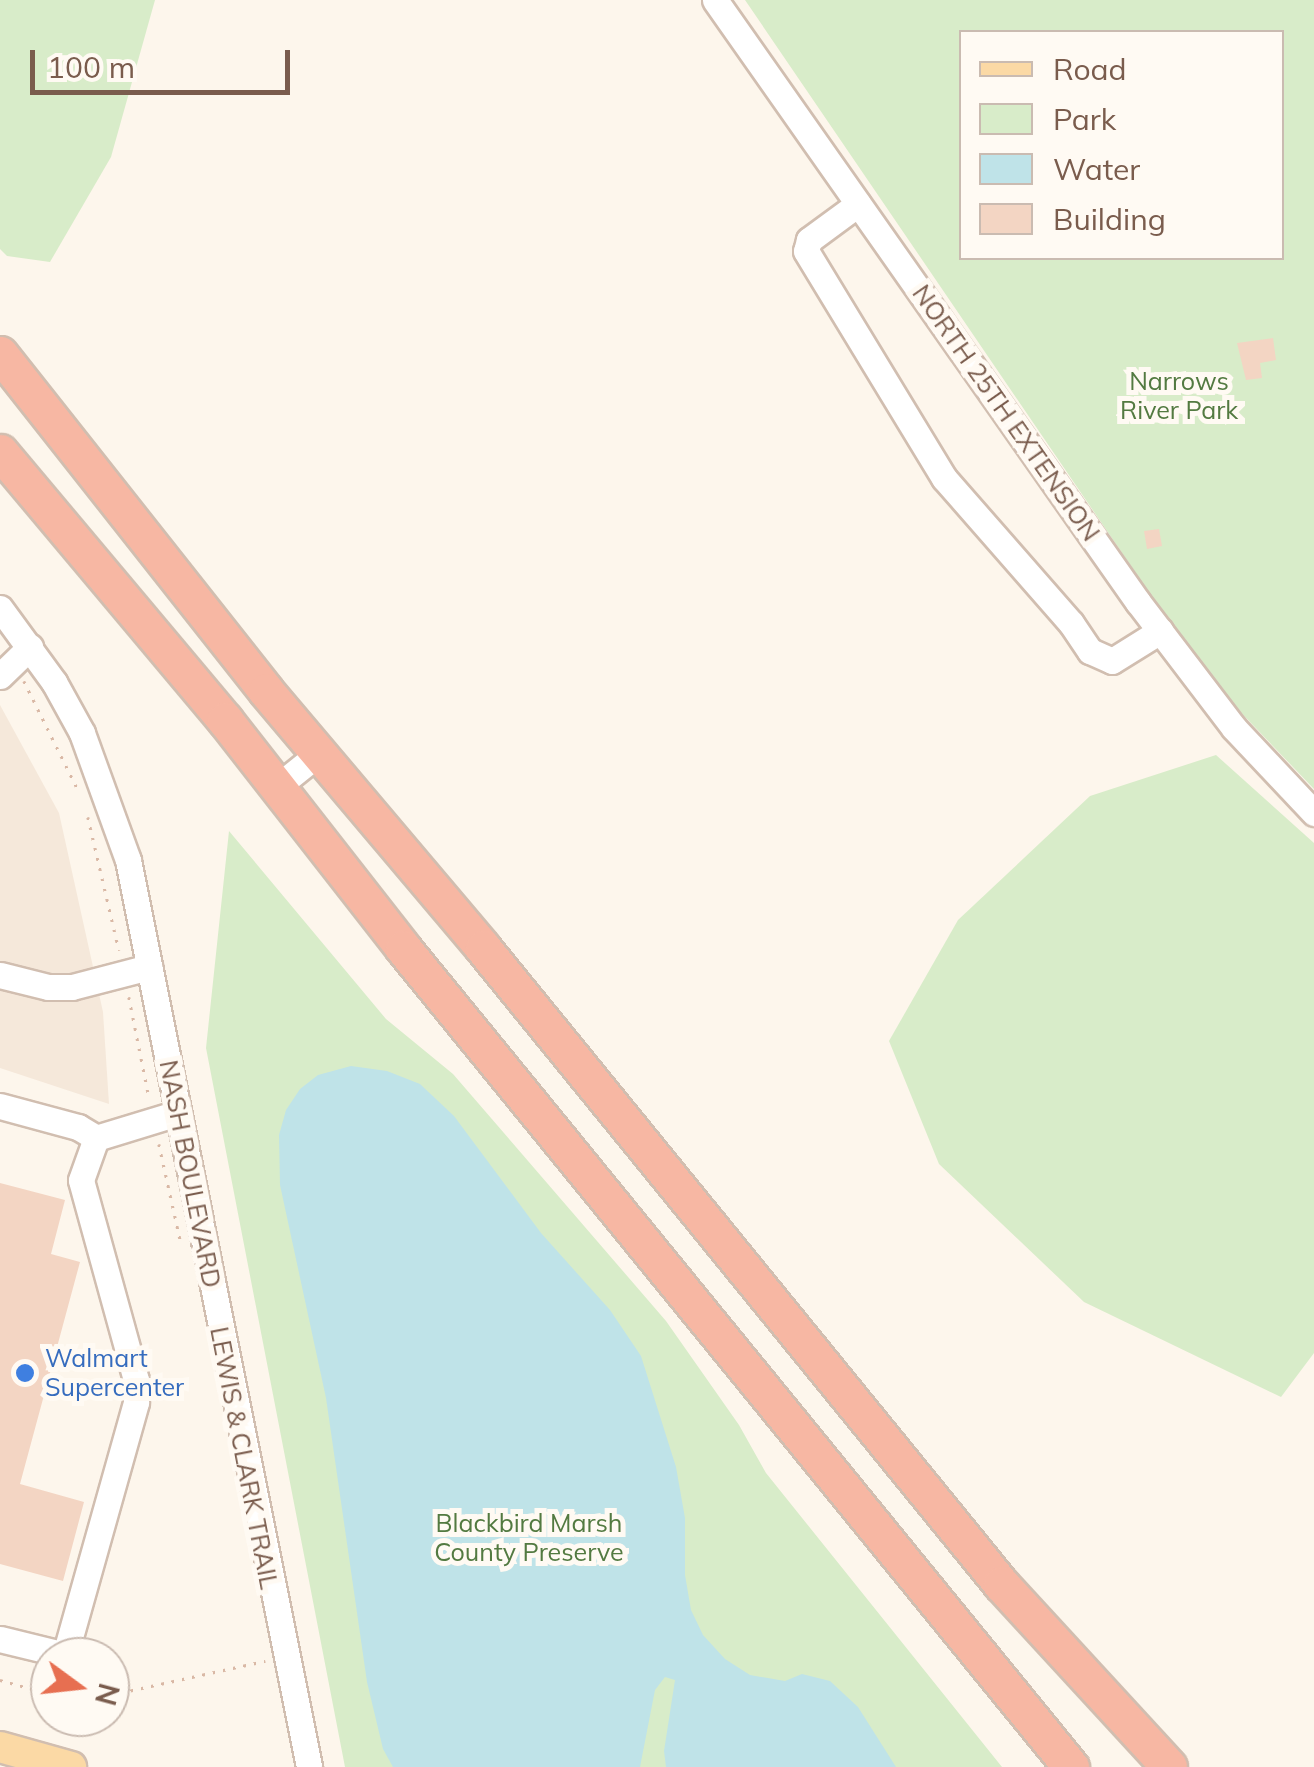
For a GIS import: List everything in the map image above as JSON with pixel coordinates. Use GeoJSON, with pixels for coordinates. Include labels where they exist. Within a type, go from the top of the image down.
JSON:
{"type":"FeatureCollection","features":[{"type":"Feature","properties":{"kind":"highway"},"geometry":{"type":"LineString","coordinates":[[0,354],[318,754],[483,948],[1002,1584],[1168,1767]]}},
{"type":"Feature","properties":{"kind":"highway"},"geometry":{"type":"LineString","coordinates":[[0,452],[278,786],[428,978],[1072,1767]]}},
{"type":"Feature","properties":{"kind":"main road"},"geometry":{"type":"LineString","coordinates":[[0,1747],[71,1767]]}},
{"type":"Feature","properties":{"kind":"street","name":"NORTH 25TH EXTENSION"},"geometry":{"type":"LineString","coordinates":[[714,0],[1160,632],[1234,728],[1314,813]]}},
{"type":"Feature","properties":{"kind":"street"},"geometry":{"type":"LineString","coordinates":[[858,204],[809,240],[806,251],[944,478],[1071,623],[1090,652],[1112,661],[1160,632]]}},
{"type":"Feature","properties":{"kind":"street","name":"NASH BOULEVARD"},"geometry":{"type":"LineString","coordinates":[[0,608],[14,662],[82,733],[114,814],[137,971],[166,1116],[309,1767]]}},
{"type":"Feature","properties":{"kind":"street"},"geometry":{"type":"LineString","coordinates":[[278,786],[318,754]]}},
{"type":"Feature","properties":{"kind":"street"},"geometry":{"type":"LineString","coordinates":[[0,975],[48,987],[72,987],[137,971]]}},
{"type":"Feature","properties":{"kind":"street"},"geometry":{"type":"LineString","coordinates":[[0,1106],[78,1127],[96,1138],[166,1116]]}},
{"type":"Feature","properties":{"kind":"street"},"geometry":{"type":"LineString","coordinates":[[0,1638],[66,1655],[136,1402],[136,1380],[81,1180],[96,1138]]}},
{"type":"Feature","properties":{"kind":"path"},"geometry":{"type":"LineString","coordinates":[[14,662],[46,718],[80,794]]}},
{"type":"Feature","properties":{"kind":"path"},"geometry":{"type":"LineString","coordinates":[[86,810],[137,971],[166,1116],[184,1254]]}},
{"type":"Feature","properties":{"kind":"path"},"geometry":{"type":"LineString","coordinates":[[130,1691],[267,1661]]}},
{"type":"Feature","properties":{"kind":"path"},"geometry":{"type":"LineString","coordinates":[[0,1680],[30,1688]]}},
{"type":"Feature","properties":{"kind":"shaded area"},"geometry":{"type":"Polygon","coordinates":[[[0,705],[59,813],[103,1012],[109,1104],[0,1068],[0,705]]]}},
{"type":"Feature","properties":{"kind":"green space"},"geometry":{"type":"Polygon","coordinates":[[[0,0],[155,0],[111,157],[50,262],[7,256],[0,249],[0,0]]]}},
{"type":"Feature","properties":{"kind":"green space","name":"Narrows River Park"},"geometry":{"type":"Polygon","coordinates":[[[745,0],[1314,0],[1314,789],[1228,699],[1180,638],[745,0]]]}},
{"type":"Feature","properties":{"kind":"green space"},"geometry":{"type":"Polygon","coordinates":[[[1216,755],[1314,843],[1314,1353],[1281,1397],[1084,1302],[939,1164],[889,1041],[958,920],[1090,796],[1216,755]]]}},
{"type":"Feature","properties":{"kind":"green space","name":"Blackbird Marsh County Preserve"},"geometry":{"type":"Polygon","coordinates":[[[229,831],[386,1019],[453,1074],[666,1321],[739,1425],[766,1473],[1002,1767],[345,1767],[206,1048],[229,831]]]}},
{"type":"Feature","properties":{"kind":"water","name":"Blackbird Marsh County Preserve"},"geometry":{"type":"Polygon","coordinates":[[[351,1066],[387,1071],[420,1084],[454,1116],[541,1233],[610,1310],[641,1356],[676,1467],[685,1518],[685,1575],[691,1610],[703,1635],[725,1659],[750,1675],[785,1681],[802,1674],[830,1681],[858,1707],[896,1767],[666,1767],[664,1751],[675,1680],[665,1677],[655,1690],[640,1767],[393,1767],[383,1749],[367,1682],[326,1398],[280,1185],[279,1135],[286,1110],[300,1089],[318,1075],[351,1066]]]}},
{"type":"Feature","properties":{"kind":"building"},"geometry":{"type":"Polygon","coordinates":[[[1273,338],[1276,360],[1260,363],[1262,378],[1246,380],[1237,343],[1273,338]]]}},
{"type":"Feature","properties":{"kind":"building"},"geometry":{"type":"Polygon","coordinates":[[[1159,529],[1162,546],[1147,549],[1144,531],[1159,529]]]}},
{"type":"Feature","properties":{"kind":"building","name":"Walmart Supercenter"},"geometry":{"type":"Polygon","coordinates":[[[0,1183],[65,1200],[51,1254],[80,1262],[20,1484],[84,1502],[63,1581],[0,1564],[0,1183]]]}},
{"type":"Feature","properties":{"kind":"place","name":"Walmart Supercenter"},"geometry":{"type":"Point","coordinates":[25,1373]}}]}
